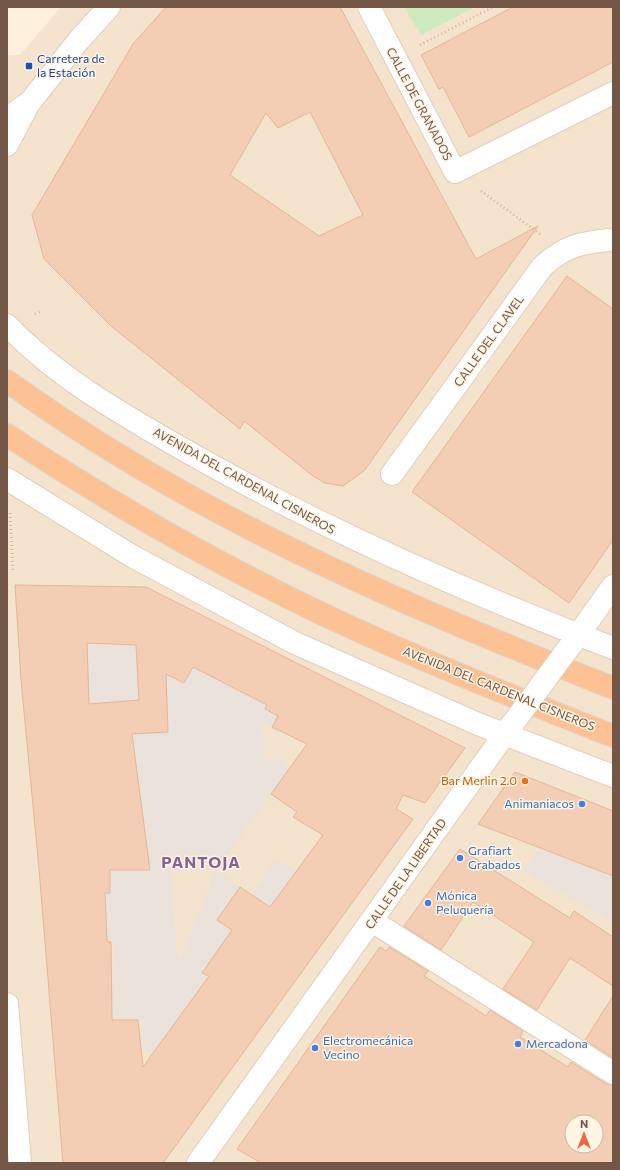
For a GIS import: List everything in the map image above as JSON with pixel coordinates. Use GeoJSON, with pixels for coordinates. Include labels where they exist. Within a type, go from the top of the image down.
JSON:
{"type":"FeatureCollection","features":[{"type":"Feature","properties":{"kind":"highway"},"geometry":{"type":"LineString","coordinates":[[7,381],[69,424],[138,467],[252,531],[359,583],[449,623],[613,688]]}},
{"type":"Feature","properties":{"kind":"highway","name":"AVENIDA DEL CARDENAL CISNEROS"},"geometry":{"type":"LineString","coordinates":[[7,435],[121,507],[203,554],[267,587],[415,656],[613,736]]}},
{"type":"Feature","properties":{"kind":"street"},"geometry":{"type":"LineString","coordinates":[[7,145],[30,102],[79,40],[109,7]]}},
{"type":"Feature","properties":{"kind":"street","name":"CALLE DE GRANADOS"},"geometry":{"type":"LineString","coordinates":[[368,7],[455,172],[613,93]]}},
{"type":"Feature","properties":{"kind":"street"},"geometry":{"type":"LineString","coordinates":[[7,118],[30,102]]}},
{"type":"Feature","properties":{"kind":"street","name":"CALLE DEL CLAVEL"},"geometry":{"type":"LineString","coordinates":[[392,474],[542,267],[562,251],[583,242],[612,241]]}},
{"type":"Feature","properties":{"kind":"street","name":"AVENIDA DEL CARDENAL CISNEROS"},"geometry":{"type":"LineString","coordinates":[[7,325],[34,351],[72,380],[132,419],[238,480],[334,530],[400,561],[481,596],[574,640],[613,648]]}},
{"type":"Feature","properties":{"kind":"street"},"geometry":{"type":"LineString","coordinates":[[7,479],[132,556],[256,623],[336,662],[510,728],[613,776]]}},
{"type":"Feature","properties":{"kind":"street","name":"CALLE DE LA LIBERTAD"},"geometry":{"type":"LineString","coordinates":[[205,1161],[372,921],[613,586]]}},
{"type":"Feature","properties":{"kind":"street"},"geometry":{"type":"LineString","coordinates":[[372,921],[613,1073]]}},
{"type":"Feature","properties":{"kind":"street"},"geometry":{"type":"LineString","coordinates":[[7,1004],[20,1163]]}},
{"type":"Feature","properties":{"kind":"path"},"geometry":{"type":"LineString","coordinates":[[416,47],[492,7]]}},
{"type":"Feature","properties":{"kind":"path"},"geometry":{"type":"LineString","coordinates":[[455,172],[562,251]]}},
{"type":"Feature","properties":{"kind":"path"},"geometry":{"type":"LineString","coordinates":[[7,479],[13,571]]}},
{"type":"Feature","properties":{"kind":"shaded area"},"geometry":{"type":"Polygon","coordinates":[[[61,7],[613,7],[613,1163],[7,1163],[7,55],[20,55],[61,7]]]}},
{"type":"Feature","properties":{"kind":"shaded area"},"geometry":{"type":"Polygon","coordinates":[[[90,633],[141,645],[194,668],[201,666],[206,669],[208,675],[267,705],[265,709],[278,716],[272,727],[262,722],[264,761],[284,759],[288,771],[216,870],[240,887],[217,920],[232,930],[203,973],[206,975],[207,973],[220,982],[181,1015],[152,1055],[134,1040],[148,1020],[112,1020],[112,998],[107,965],[114,965],[114,942],[107,942],[106,917],[102,894],[110,893],[102,736],[168,732],[166,676],[138,676],[139,700],[89,704],[79,661],[90,633]],[[215,870],[170,871],[177,956],[181,959],[215,870]]]}},
{"type":"Feature","properties":{"kind":"shaded area"},"geometry":{"type":"Polygon","coordinates":[[[539,847],[613,877],[613,922],[524,870],[539,847]]]}},
{"type":"Feature","properties":{"kind":"shaded area"},"geometry":{"type":"Polygon","coordinates":[[[277,860],[296,872],[270,908],[251,895],[277,860]]]}},
{"type":"Feature","properties":{"kind":"green space"},"geometry":{"type":"Polygon","coordinates":[[[404,7],[475,7],[421,35],[404,7]]]}},
{"type":"Feature","properties":{"kind":"building"},"geometry":{"type":"Polygon","coordinates":[[[166,7],[340,7],[476,259],[538,226],[364,471],[343,486],[325,483],[313,476],[244,421],[240,429],[112,327],[44,259],[32,215],[133,44],[166,7]],[[310,112],[278,128],[266,113],[230,175],[319,236],[363,215],[310,112]]]}},
{"type":"Feature","properties":{"kind":"building"},"geometry":{"type":"Polygon","coordinates":[[[513,7],[613,7],[613,62],[469,137],[443,87],[439,89],[421,55],[513,7]]]}},
{"type":"Feature","properties":{"kind":"building"},"geometry":{"type":"Polygon","coordinates":[[[567,276],[613,309],[613,540],[569,603],[412,492],[567,276]]]}},
{"type":"Feature","properties":{"kind":"building"},"geometry":{"type":"Polygon","coordinates":[[[15,585],[146,587],[465,748],[425,803],[403,795],[396,809],[413,819],[163,1163],[63,1163],[39,869],[21,680],[15,585]],[[87,643],[89,704],[139,700],[136,645],[87,643]],[[193,667],[184,683],[166,674],[168,732],[132,734],[150,870],[110,870],[110,893],[105,893],[107,942],[111,942],[112,1020],[138,1020],[143,1067],[209,976],[202,973],[232,930],[217,920],[240,887],[270,907],[323,835],[293,817],[297,812],[271,794],[307,744],[272,727],[278,716],[265,709],[267,705],[193,667]]]}},
{"type":"Feature","properties":{"kind":"building"},"geometry":{"type":"Polygon","coordinates":[[[515,772],[613,811],[613,876],[478,824],[515,772]]]}},
{"type":"Feature","properties":{"kind":"building"},"geometry":{"type":"Polygon","coordinates":[[[460,849],[570,918],[574,911],[613,937],[613,986],[570,958],[537,1010],[503,989],[534,942],[473,902],[441,950],[404,926],[460,849]]]}},
{"type":"Feature","properties":{"kind":"building"},"geometry":{"type":"Polygon","coordinates":[[[380,947],[386,951],[389,947],[428,971],[424,976],[486,1016],[490,1010],[523,1031],[520,1037],[568,1067],[571,1062],[606,1084],[613,1085],[613,1163],[261,1163],[237,1149],[380,947]]]}},
{"type":"Feature","properties":{"kind":"building"},"geometry":{"type":"Polygon","coordinates":[[[613,996],[613,1058],[585,1040],[613,996]]]}},
{"type":"Feature","properties":{"kind":"place","name":"Carretera de la Estación"},"geometry":{"type":"Point","coordinates":[29,66]}},
{"type":"Feature","properties":{"kind":"place","name":"Bar Merlin 2.0"},"geometry":{"type":"Point","coordinates":[525,781]}},
{"type":"Feature","properties":{"kind":"place","name":"Animaniacos"},"geometry":{"type":"Point","coordinates":[582,804]}},
{"type":"Feature","properties":{"kind":"place","name":"Grafiart Grabados"},"geometry":{"type":"Point","coordinates":[460,858]}},
{"type":"Feature","properties":{"kind":"place","name":"Mónica Peluquería"},"geometry":{"type":"Point","coordinates":[428,903]}},
{"type":"Feature","properties":{"kind":"place","name":"Mercadona"},"geometry":{"type":"Point","coordinates":[518,1044]}},
{"type":"Feature","properties":{"kind":"place","name":"Electromecánica Vecino"},"geometry":{"type":"Point","coordinates":[315,1048]}},
{"type":"Feature","properties":{"kind":"district","name":"PANTOJA"},"geometry":{"type":"Point","coordinates":[201,862]}}]}
